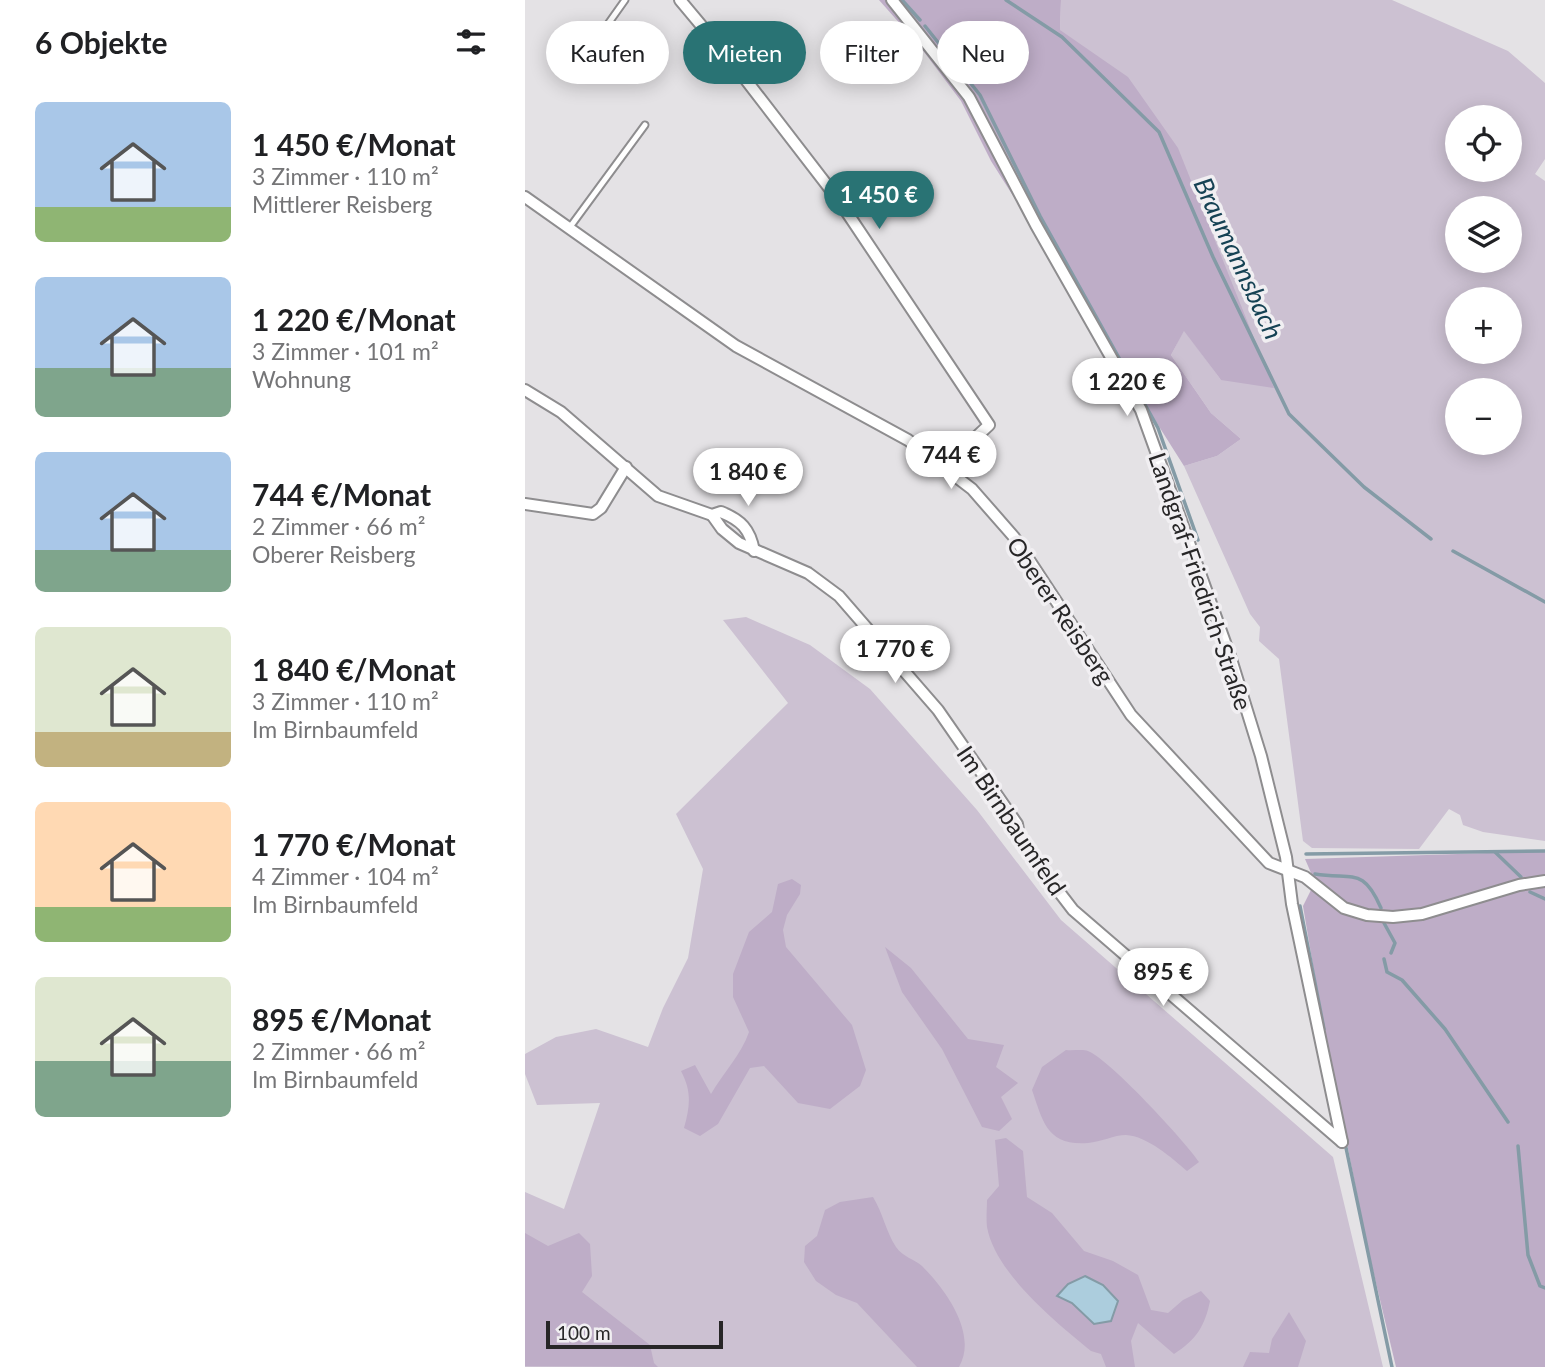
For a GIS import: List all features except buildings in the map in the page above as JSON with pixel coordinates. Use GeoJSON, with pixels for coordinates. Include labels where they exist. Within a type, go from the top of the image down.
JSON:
{"type":"FeatureCollection","features":[{"type":"Feature","properties":{"kind":"street"},"geometry":{"type":"LineString","coordinates":[[680,0],[736,66],[840,202],[989,425],[945,466]]}},
{"type":"Feature","properties":{"kind":"street","name":"Landgraf-Friedrich-Straße"},"geometry":{"type":"LineString","coordinates":[[891,0],[969,97],[1036,225],[1141,411],[1231,659],[1261,756],[1288,871],[1342,1142]]}},
{"type":"Feature","properties":{"kind":"street","name":"Oberer Reisberg"},"geometry":{"type":"LineString","coordinates":[[525,197],[736,346],[873,419],[945,466],[972,489],[1014,537],[1124,705],[1150,738],[1269,863],[1305,877],[1344,908],[1367,915],[1393,917],[1422,914],[1519,885],[1545,881]]}},
{"type":"Feature","properties":{"kind":"street","name":"Im Birnbaumfeld"},"geometry":{"type":"LineString","coordinates":[[525,390],[561,412],[659,496],[712,515],[728,535],[754,551],[808,573],[839,596],[938,710],[1017,824],[1020,841],[1073,910],[1342,1142]]}},
{"type":"Feature","properties":{"kind":"street"},"geometry":{"type":"LineString","coordinates":[[525,504],[593,514],[601,508],[626,467]]}},
{"type":"Feature","properties":{"kind":"street","name":"Im Birnbaumfeld"},"geometry":{"type":"LineString","coordinates":[[712,515],[721,512],[747,528],[754,551]]}},
{"type":"Feature","properties":{"kind":"lane"},"geometry":{"type":"LineString","coordinates":[[610,21],[625,0]]}},
{"type":"Feature","properties":{"kind":"lane"},"geometry":{"type":"LineString","coordinates":[[568,229],[645,125]]}},
{"type":"Feature","properties":{"kind":"shaded area"},"geometry":{"type":"Polygon","coordinates":[[[879,0],[1061,0],[1060,30],[1128,77],[1178,148],[1274,388],[1221,380],[1184,331],[1171,355],[1211,413],[1241,439],[1217,456],[1184,466],[991,161],[961,101],[948,84],[1029,84],[1029,21],[937,21],[937,69],[923,51],[923,21],[898,21],[879,0]]]}},
{"type":"Feature","properties":{"kind":"shaded area"},"geometry":{"type":"Polygon","coordinates":[[[1061,0],[1392,0],[1508,51],[1545,83],[1545,159],[1535,174],[1545,181],[1545,841],[1483,832],[1463,825],[1460,815],[1449,809],[1419,849],[1312,848],[1303,841],[1279,659],[1259,641],[1260,627],[1250,614],[1184,466],[1217,456],[1241,439],[1211,413],[1171,355],[1184,330],[1221,380],[1060,30],[1061,0]]]}},
{"type":"Feature","properties":{"kind":"shaded area"},"geometry":{"type":"Polygon","coordinates":[[[746,617],[810,645],[870,689],[977,810],[1061,920],[1333,1157],[1383,1367],[525,1367],[525,1192],[564,1209],[600,1103],[537,1105],[525,1074],[525,1054],[556,1037],[596,1029],[648,1047],[663,1008],[688,958],[703,869],[676,814],[788,703],[723,620],[746,617]]]}},
{"type":"Feature","properties":{"kind":"shaded area"},"geometry":{"type":"Polygon","coordinates":[[[1545,851],[1545,1367],[1396,1367],[1367,1245],[1320,1007],[1303,906],[1315,882],[1305,859],[1545,851]]]}},
{"type":"Feature","properties":{"kind":"shaded area"},"geometry":{"type":"Polygon","coordinates":[[[792,879],[801,885],[800,894],[787,915],[783,930],[786,947],[852,1025],[866,1070],[860,1086],[830,1109],[798,1103],[764,1066],[750,1068],[718,1124],[700,1136],[684,1128],[689,1099],[681,1071],[695,1065],[711,1094],[741,1048],[749,1032],[733,997],[733,974],[749,932],[772,912],[778,884],[792,879]]]}},
{"type":"Feature","properties":{"kind":"shaded area"},"geometry":{"type":"Polygon","coordinates":[[[885,947],[911,968],[968,1039],[1004,1045],[996,1067],[1018,1083],[1001,1097],[1012,1119],[999,1131],[982,1127],[942,1049],[902,992],[885,947]]]}},
{"type":"Feature","properties":{"kind":"shaded area"},"geometry":{"type":"Polygon","coordinates":[[[1066,1050],[1088,1051],[1112,1068],[1163,1120],[1199,1162],[1187,1171],[1159,1148],[1134,1136],[1121,1135],[1088,1143],[1074,1143],[1055,1136],[1044,1122],[1032,1090],[1042,1067],[1066,1050]]]}},
{"type":"Feature","properties":{"kind":"shaded area"},"geometry":{"type":"Polygon","coordinates":[[[1006,1138],[1023,1151],[1027,1197],[1052,1213],[1084,1251],[1113,1261],[1138,1275],[1151,1310],[1168,1313],[1183,1300],[1201,1291],[1210,1301],[1202,1325],[1194,1338],[1174,1354],[1138,1323],[1131,1341],[1135,1367],[1106,1367],[1101,1354],[1091,1351],[1029,1296],[1002,1262],[992,1244],[987,1227],[987,1200],[999,1186],[995,1140],[1006,1138]]]}},
{"type":"Feature","properties":{"kind":"shaded area"},"geometry":{"type":"Polygon","coordinates":[[[873,1197],[896,1247],[922,1266],[941,1287],[957,1313],[965,1341],[959,1367],[917,1367],[857,1303],[836,1295],[816,1281],[804,1262],[805,1246],[817,1236],[825,1210],[840,1202],[873,1197]]]}},
{"type":"Feature","properties":{"kind":"shaded area"},"geometry":{"type":"Polygon","coordinates":[[[525,1233],[548,1246],[579,1233],[590,1244],[592,1276],[582,1292],[650,1345],[654,1363],[658,1367],[525,1366],[525,1233]]]}},
{"type":"Feature","properties":{"kind":"shaded area"},"geometry":{"type":"Polygon","coordinates":[[[1289,1312],[1306,1341],[1298,1367],[1243,1367],[1250,1352],[1269,1353],[1272,1339],[1289,1312]]]}},
{"type":"Feature","properties":{"kind":"water"},"geometry":{"type":"Polygon","coordinates":[[[1085,1276],[1103,1285],[1118,1301],[1111,1321],[1094,1324],[1072,1303],[1057,1296],[1068,1284],[1085,1276]]]}},
{"type":"Feature","properties":{"kind":"waterway"},"geometry":{"type":"LineString","coordinates":[[902,0],[920,20]]}},
{"type":"Feature","properties":{"kind":"waterway","name":"Braumannsbach"},"geometry":{"type":"LineString","coordinates":[[1006,0],[1062,37],[1159,132],[1213,257],[1289,414],[1364,487],[1431,539]]}},
{"type":"Feature","properties":{"kind":"waterway"},"geometry":{"type":"LineString","coordinates":[[925,26],[980,95],[1040,216],[1158,428],[1198,540]]}},
{"type":"Feature","properties":{"kind":"waterway","name":"Braumannsbach"},"geometry":{"type":"LineString","coordinates":[[1453,551],[1545,602]]}},
{"type":"Feature","properties":{"kind":"waterway"},"geometry":{"type":"LineString","coordinates":[[1306,854],[1545,851]]}},
{"type":"Feature","properties":{"kind":"waterway"},"geometry":{"type":"LineString","coordinates":[[1495,852],[1521,877]]}},
{"type":"Feature","properties":{"kind":"waterway"},"geometry":{"type":"LineString","coordinates":[[1315,874],[1362,881],[1369,886],[1381,908]]}},
{"type":"Feature","properties":{"kind":"waterway"},"geometry":{"type":"LineString","coordinates":[[1530,892],[1545,899]]}},
{"type":"Feature","properties":{"kind":"waterway"},"geometry":{"type":"LineString","coordinates":[[1300,906],[1324,1029]]}},
{"type":"Feature","properties":{"kind":"waterway"},"geometry":{"type":"LineString","coordinates":[[1384,923],[1395,943],[1391,953]]}},
{"type":"Feature","properties":{"kind":"waterway"},"geometry":{"type":"LineString","coordinates":[[1384,959],[1387,972],[1402,980],[1445,1029],[1508,1122]]}},
{"type":"Feature","properties":{"kind":"waterway"},"geometry":{"type":"LineString","coordinates":[[1345,1143],[1392,1367]]}},
{"type":"Feature","properties":{"kind":"waterway"},"geometry":{"type":"LineString","coordinates":[[1518,1146],[1528,1255],[1540,1286],[1545,1288]]}}]}
